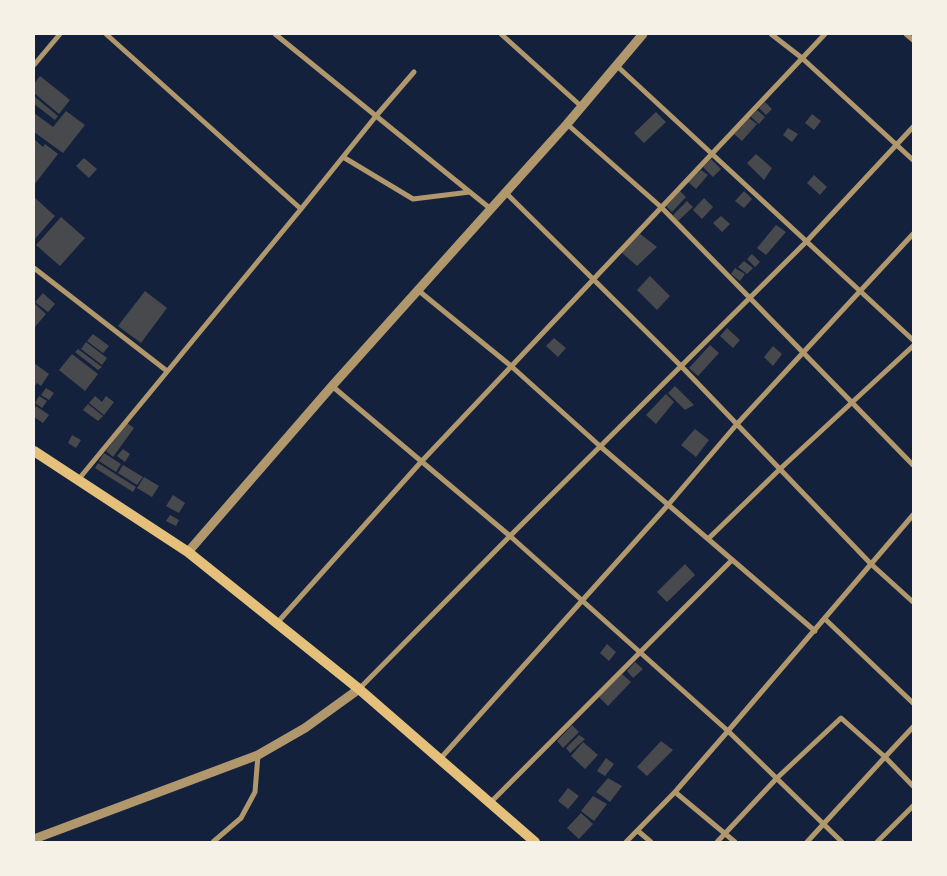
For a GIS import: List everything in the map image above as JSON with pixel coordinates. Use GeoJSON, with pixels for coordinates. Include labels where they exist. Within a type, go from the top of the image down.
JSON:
{"type":"FeatureCollection","features":[{"type":"Feature","properties":{"kind":"main road"},"geometry":{"type":"LineString","coordinates":[[34,451],[188,552],[360,689],[535,842]]}},
{"type":"Feature","properties":{"kind":"street"},"geometry":{"type":"LineString","coordinates":[[34,65],[60,34]]}},
{"type":"Feature","properties":{"kind":"street"},"geometry":{"type":"LineString","coordinates":[[106,34],[301,209]]}},
{"type":"Feature","properties":{"kind":"street"},"geometry":{"type":"LineString","coordinates":[[275,34],[492,210]]}},
{"type":"Feature","properties":{"kind":"street"},"geometry":{"type":"LineString","coordinates":[[501,34],[582,107]]}},
{"type":"Feature","properties":{"kind":"street"},"geometry":{"type":"LineString","coordinates":[[188,552],[332,386],[492,210],[643,34]]}},
{"type":"Feature","properties":{"kind":"street"},"geometry":{"type":"LineString","coordinates":[[771,34],[802,58],[913,160]]}},
{"type":"Feature","properties":{"kind":"street"},"geometry":{"type":"LineString","coordinates":[[277,624],[421,462],[826,34]]}},
{"type":"Feature","properties":{"kind":"street"},"geometry":{"type":"LineString","coordinates":[[906,34],[913,40]]}},
{"type":"Feature","properties":{"kind":"street"},"geometry":{"type":"LineString","coordinates":[[617,66],[913,340]]}},
{"type":"Feature","properties":{"kind":"street"},"geometry":{"type":"LineString","coordinates":[[78,480],[414,72]]}},
{"type":"Feature","properties":{"kind":"street"},"geometry":{"type":"LineString","coordinates":[[567,124],[661,207],[913,465]]}},
{"type":"Feature","properties":{"kind":"street"},"geometry":{"type":"LineString","coordinates":[[34,839],[258,756],[305,728],[360,689],[510,536],[806,242],[913,127]]}},
{"type":"Feature","properties":{"kind":"street"},"geometry":{"type":"LineString","coordinates":[[343,157],[413,199],[470,192]]}},
{"type":"Feature","properties":{"kind":"street"},"geometry":{"type":"LineString","coordinates":[[506,193],[682,366],[872,564],[913,602]]}},
{"type":"Feature","properties":{"kind":"street"},"geometry":{"type":"LineString","coordinates":[[440,759],[668,505],[737,424],[804,354],[913,234]]}},
{"type":"Feature","properties":{"kind":"street"},"geometry":{"type":"LineString","coordinates":[[34,268],[167,371]]}},
{"type":"Feature","properties":{"kind":"street"},"geometry":{"type":"LineString","coordinates":[[419,291],[511,366],[601,447],[815,631]]}},
{"type":"Feature","properties":{"kind":"street"},"geometry":{"type":"LineString","coordinates":[[708,539],[780,469],[913,346]]}},
{"type":"Feature","properties":{"kind":"street"},"geometry":{"type":"LineString","coordinates":[[332,386],[510,536],[582,600],[728,731],[842,842]]}},
{"type":"Feature","properties":{"kind":"street"},"geometry":{"type":"LineString","coordinates":[[626,842],[675,792],[913,515]]}},
{"type":"Feature","properties":{"kind":"street"},"geometry":{"type":"LineString","coordinates":[[490,803],[732,560]]}},
{"type":"Feature","properties":{"kind":"street"},"geometry":{"type":"LineString","coordinates":[[825,619],[913,703]]}},
{"type":"Feature","properties":{"kind":"street"},"geometry":{"type":"LineString","coordinates":[[717,842],[777,778],[841,718],[884,756],[913,786]]}},
{"type":"Feature","properties":{"kind":"street"},"geometry":{"type":"LineString","coordinates":[[807,842],[884,756],[913,728]]}},
{"type":"Feature","properties":{"kind":"street"},"geometry":{"type":"LineString","coordinates":[[213,842],[240,818],[255,792],[258,756]]}},
{"type":"Feature","properties":{"kind":"street"},"geometry":{"type":"LineString","coordinates":[[675,792],[735,842]]}},
{"type":"Feature","properties":{"kind":"street"},"geometry":{"type":"LineString","coordinates":[[877,842],[913,806]]}},
{"type":"Feature","properties":{"kind":"street"},"geometry":{"type":"LineString","coordinates":[[638,831],[650,842]]}},
{"type":"Feature","properties":{"kind":"building"},"geometry":{"type":"Polygon","coordinates":[[[40,76],[70,100],[59,114],[34,93],[34,84],[40,76]]]}},
{"type":"Feature","properties":{"kind":"building"},"geometry":{"type":"Polygon","coordinates":[[[35,97],[58,116],[55,120],[34,104],[35,97]]]}},
{"type":"Feature","properties":{"kind":"building"},"geometry":{"type":"Polygon","coordinates":[[[765,102],[772,109],[766,115],[759,108],[765,102]]]}},
{"type":"Feature","properties":{"kind":"building"},"geometry":{"type":"Polygon","coordinates":[[[757,110],[765,117],[759,124],[751,117],[757,110]]]}},
{"type":"Feature","properties":{"kind":"building"},"geometry":{"type":"Polygon","coordinates":[[[66,111],[85,125],[63,153],[34,132],[34,113],[53,127],[66,111]]]}},
{"type":"Feature","properties":{"kind":"building"},"geometry":{"type":"Polygon","coordinates":[[[656,112],[666,122],[644,143],[634,133],[656,112]]]}},
{"type":"Feature","properties":{"kind":"building"},"geometry":{"type":"Polygon","coordinates":[[[812,114],[821,121],[814,130],[805,123],[812,114]]]}},
{"type":"Feature","properties":{"kind":"building"},"geometry":{"type":"Polygon","coordinates":[[[749,118],[757,124],[742,141],[734,134],[749,118]]]}},
{"type":"Feature","properties":{"kind":"building"},"geometry":{"type":"Polygon","coordinates":[[[788,128],[798,134],[792,142],[783,135],[788,128]]]}},
{"type":"Feature","properties":{"kind":"building"},"geometry":{"type":"Polygon","coordinates":[[[34,139],[43,147],[45,144],[58,154],[34,185],[34,139]]]}},
{"type":"Feature","properties":{"kind":"building"},"geometry":{"type":"Polygon","coordinates":[[[756,154],[772,168],[764,180],[747,163],[756,154]]]}},
{"type":"Feature","properties":{"kind":"building"},"geometry":{"type":"Polygon","coordinates":[[[84,158],[97,169],[89,178],[76,166],[84,158]]]}},
{"type":"Feature","properties":{"kind":"building"},"geometry":{"type":"Polygon","coordinates":[[[711,159],[721,169],[713,177],[703,167],[711,159]]]}},
{"type":"Feature","properties":{"kind":"building"},"geometry":{"type":"Polygon","coordinates":[[[701,170],[708,175],[696,189],[688,182],[701,170]]]}},
{"type":"Feature","properties":{"kind":"building"},"geometry":{"type":"Polygon","coordinates":[[[814,175],[827,187],[820,195],[807,183],[814,175]]]}},
{"type":"Feature","properties":{"kind":"building"},"geometry":{"type":"Polygon","coordinates":[[[680,191],[686,197],[672,212],[666,206],[680,191]]]}},
{"type":"Feature","properties":{"kind":"building"},"geometry":{"type":"Polygon","coordinates":[[[744,191],[752,199],[744,208],[735,201],[744,191]]]}},
{"type":"Feature","properties":{"kind":"building"},"geometry":{"type":"Polygon","coordinates":[[[34,197],[55,216],[34,240],[34,197]]]}},
{"type":"Feature","properties":{"kind":"building"},"geometry":{"type":"Polygon","coordinates":[[[704,198],[713,207],[702,219],[693,210],[704,198]]]}},
{"type":"Feature","properties":{"kind":"building"},"geometry":{"type":"Polygon","coordinates":[[[687,201],[693,207],[678,221],[673,215],[687,201]]]}},
{"type":"Feature","properties":{"kind":"building"},"geometry":{"type":"Polygon","coordinates":[[[721,216],[730,224],[722,232],[713,223],[721,216]]]}},
{"type":"Feature","properties":{"kind":"building"},"geometry":{"type":"Polygon","coordinates":[[[61,217],[85,238],[60,266],[36,245],[61,217]]]}},
{"type":"Feature","properties":{"kind":"building"},"geometry":{"type":"Polygon","coordinates":[[[776,225],[786,232],[766,255],[757,248],[776,225]]]}},
{"type":"Feature","properties":{"kind":"building"},"geometry":{"type":"Polygon","coordinates":[[[639,233],[657,247],[637,266],[621,252],[639,233]]]}},
{"type":"Feature","properties":{"kind":"building"},"geometry":{"type":"Polygon","coordinates":[[[752,254],[760,262],[755,267],[747,259],[752,254]]]}},
{"type":"Feature","properties":{"kind":"building"},"geometry":{"type":"Polygon","coordinates":[[[744,261],[753,268],[747,274],[738,267],[744,261]]]}},
{"type":"Feature","properties":{"kind":"building"},"geometry":{"type":"Polygon","coordinates":[[[735,268],[745,274],[740,281],[731,274],[735,268]]]}},
{"type":"Feature","properties":{"kind":"building"},"geometry":{"type":"Polygon","coordinates":[[[650,276],[670,296],[657,310],[637,290],[650,276]]]}},
{"type":"Feature","properties":{"kind":"building"},"geometry":{"type":"Polygon","coordinates":[[[145,291],[167,308],[141,343],[118,326],[145,291]]]}},
{"type":"Feature","properties":{"kind":"building"},"geometry":{"type":"Polygon","coordinates":[[[43,293],[55,304],[48,312],[35,302],[43,293]]]}},
{"type":"Feature","properties":{"kind":"building"},"geometry":{"type":"Polygon","coordinates":[[[34,303],[46,314],[34,328],[34,303]]]}},
{"type":"Feature","properties":{"kind":"building"},"geometry":{"type":"Polygon","coordinates":[[[727,328],[740,340],[733,348],[720,336],[727,328]]]}},
{"type":"Feature","properties":{"kind":"building"},"geometry":{"type":"Polygon","coordinates":[[[93,334],[109,346],[103,353],[87,341],[93,334]]]}},
{"type":"Feature","properties":{"kind":"building"},"geometry":{"type":"Polygon","coordinates":[[[554,338],[566,348],[558,357],[546,346],[554,338]]]}},
{"type":"Feature","properties":{"kind":"building"},"geometry":{"type":"Polygon","coordinates":[[[86,342],[107,358],[102,365],[81,349],[86,342]]]}},
{"type":"Feature","properties":{"kind":"building"},"geometry":{"type":"Polygon","coordinates":[[[710,345],[719,353],[698,376],[689,368],[710,345]]]}},
{"type":"Feature","properties":{"kind":"building"},"geometry":{"type":"Polygon","coordinates":[[[773,346],[782,354],[773,366],[764,357],[773,346]]]}},
{"type":"Feature","properties":{"kind":"building"},"geometry":{"type":"Polygon","coordinates":[[[78,349],[102,367],[98,370],[75,352],[78,349]]]}},
{"type":"Feature","properties":{"kind":"building"},"geometry":{"type":"Polygon","coordinates":[[[72,354],[98,374],[85,391],[59,370],[72,354]]]}},
{"type":"Feature","properties":{"kind":"building"},"geometry":{"type":"Polygon","coordinates":[[[34,363],[49,374],[41,386],[37,383],[34,387],[34,363]]]}},
{"type":"Feature","properties":{"kind":"building"},"geometry":{"type":"Polygon","coordinates":[[[675,386],[694,405],[685,410],[668,393],[675,386]]]}},
{"type":"Feature","properties":{"kind":"building"},"geometry":{"type":"Polygon","coordinates":[[[46,388],[54,393],[49,400],[41,395],[46,388]]]}},
{"type":"Feature","properties":{"kind":"building"},"geometry":{"type":"Polygon","coordinates":[[[666,394],[674,402],[656,424],[646,415],[666,394]]]}},
{"type":"Feature","properties":{"kind":"building"},"geometry":{"type":"Polygon","coordinates":[[[39,396],[47,401],[42,408],[35,403],[39,396]]]}},
{"type":"Feature","properties":{"kind":"building"},"geometry":{"type":"Polygon","coordinates":[[[95,396],[102,402],[106,396],[114,402],[104,415],[89,403],[95,396]]]}},
{"type":"Feature","properties":{"kind":"building"},"geometry":{"type":"Polygon","coordinates":[[[88,404],[103,416],[98,421],[83,410],[88,404]]]}},
{"type":"Feature","properties":{"kind":"building"},"geometry":{"type":"Polygon","coordinates":[[[36,406],[49,415],[43,423],[34,417],[36,406]]]}},
{"type":"Feature","properties":{"kind":"building"},"geometry":{"type":"Polygon","coordinates":[[[127,423],[134,428],[113,457],[106,451],[127,423]]]}},
{"type":"Feature","properties":{"kind":"building"},"geometry":{"type":"Polygon","coordinates":[[[695,429],[709,440],[696,457],[681,445],[695,429]]]}},
{"type":"Feature","properties":{"kind":"building"},"geometry":{"type":"Polygon","coordinates":[[[72,435],[81,440],[76,448],[68,443],[72,435]]]}},
{"type":"Feature","properties":{"kind":"building"},"geometry":{"type":"Polygon","coordinates":[[[123,449],[130,454],[125,462],[117,456],[123,449]]]}},
{"type":"Feature","properties":{"kind":"building"},"geometry":{"type":"Polygon","coordinates":[[[104,453],[121,464],[116,472],[99,461],[104,453]]]}},
{"type":"Feature","properties":{"kind":"building"},"geometry":{"type":"Polygon","coordinates":[[[98,463],[136,487],[133,492],[95,468],[98,463]]]}},
{"type":"Feature","properties":{"kind":"building"},"geometry":{"type":"Polygon","coordinates":[[[123,465],[143,477],[137,485],[118,473],[123,465]]]}},
{"type":"Feature","properties":{"kind":"building"},"geometry":{"type":"Polygon","coordinates":[[[144,477],[159,486],[152,497],[137,488],[144,477]]]}},
{"type":"Feature","properties":{"kind":"building"},"geometry":{"type":"Polygon","coordinates":[[[173,495],[185,503],[179,513],[166,506],[173,495]]]}},
{"type":"Feature","properties":{"kind":"building"},"geometry":{"type":"Polygon","coordinates":[[[170,515],[179,520],[176,526],[166,521],[170,515]]]}},
{"type":"Feature","properties":{"kind":"building"},"geometry":{"type":"Polygon","coordinates":[[[685,564],[695,575],[667,602],[657,592],[685,564]]]}},
{"type":"Feature","properties":{"kind":"building"},"geometry":{"type":"Polygon","coordinates":[[[607,644],[616,652],[609,661],[600,653],[607,644]]]}},
{"type":"Feature","properties":{"kind":"building"},"geometry":{"type":"Polygon","coordinates":[[[635,662],[643,669],[633,678],[627,671],[635,662]]]}},
{"type":"Feature","properties":{"kind":"building"},"geometry":{"type":"Polygon","coordinates":[[[622,674],[631,682],[608,706],[599,697],[622,674]]]}},
{"type":"Feature","properties":{"kind":"building"},"geometry":{"type":"Polygon","coordinates":[[[572,725],[579,732],[563,748],[557,741],[572,725]]]}},
{"type":"Feature","properties":{"kind":"building"},"geometry":{"type":"Polygon","coordinates":[[[579,735],[585,739],[570,753],[566,748],[579,735]]]}},
{"type":"Feature","properties":{"kind":"building"},"geometry":{"type":"Polygon","coordinates":[[[661,741],[673,750],[647,776],[637,767],[661,741]]]}},
{"type":"Feature","properties":{"kind":"building"},"geometry":{"type":"Polygon","coordinates":[[[583,742],[598,755],[585,769],[571,756],[583,742]]]}},
{"type":"Feature","properties":{"kind":"building"},"geometry":{"type":"Polygon","coordinates":[[[606,758],[614,764],[605,776],[597,771],[606,758]]]}},
{"type":"Feature","properties":{"kind":"building"},"geometry":{"type":"Polygon","coordinates":[[[608,778],[622,786],[610,802],[596,792],[608,778]]]}},
{"type":"Feature","properties":{"kind":"building"},"geometry":{"type":"Polygon","coordinates":[[[568,788],[579,796],[568,809],[558,801],[568,788]]]}},
{"type":"Feature","properties":{"kind":"building"},"geometry":{"type":"Polygon","coordinates":[[[593,796],[607,804],[594,821],[581,811],[593,796]]]}},
{"type":"Feature","properties":{"kind":"building"},"geometry":{"type":"Polygon","coordinates":[[[581,813],[593,824],[579,839],[567,828],[581,813]]]}}]}
